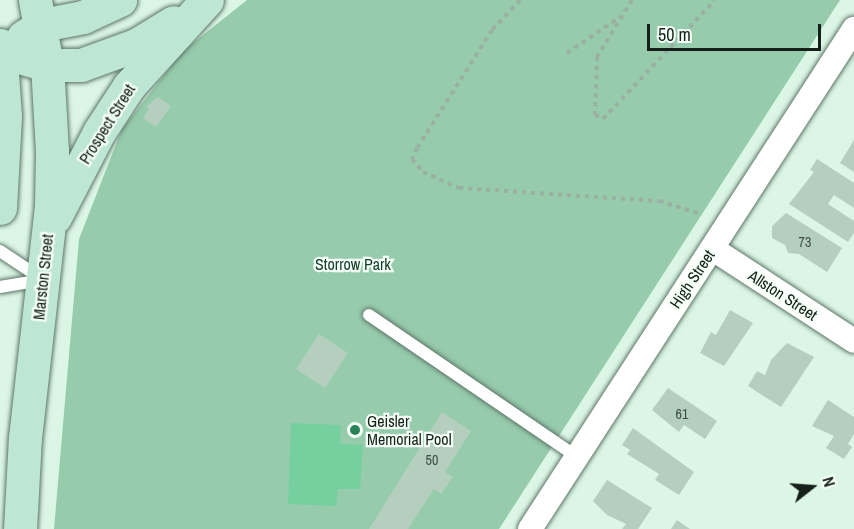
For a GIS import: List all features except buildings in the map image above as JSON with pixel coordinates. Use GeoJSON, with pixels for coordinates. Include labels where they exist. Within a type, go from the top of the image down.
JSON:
{"type":"FeatureCollection","features":[{"type":"Feature","properties":{"kind":"main road"},"geometry":{"type":"LineString","coordinates":[[0,208],[5,116],[1,48],[38,13],[83,17],[120,0]]}},
{"type":"Feature","properties":{"kind":"main road","name":"Prospect Street"},"geometry":{"type":"LineString","coordinates":[[1,48],[46,65],[81,65],[136,45],[207,0]]}},
{"type":"Feature","properties":{"kind":"main road","name":"Prospect Street"},"geometry":{"type":"LineString","coordinates":[[48,232],[99,132],[129,86],[207,0]]}},
{"type":"Feature","properties":{"kind":"main road","name":"Marston Street"},"geometry":{"type":"LineString","coordinates":[[20,529],[25,438],[48,232],[52,151],[46,65],[38,13]]}},
{"type":"Feature","properties":{"kind":"street","name":"High Street"},"geometry":{"type":"LineString","coordinates":[[530,529],[854,29]]}},
{"type":"Feature","properties":{"kind":"street","name":"Allston Street"},"geometry":{"type":"LineString","coordinates":[[713,249],[854,341]]}},
{"type":"Feature","properties":{"kind":"lane"},"geometry":{"type":"LineString","coordinates":[[0,251],[43,280]]}},
{"type":"Feature","properties":{"kind":"lane"},"geometry":{"type":"LineString","coordinates":[[0,287],[43,280]]}},
{"type":"Feature","properties":{"kind":"lane"},"geometry":{"type":"LineString","coordinates":[[369,315],[577,457]]}},
{"type":"Feature","properties":{"kind":"path"},"geometry":{"type":"LineString","coordinates":[[519,0],[492,30],[412,159],[423,172],[459,188],[659,201],[700,214]]}},
{"type":"Feature","properties":{"kind":"path"},"geometry":{"type":"LineString","coordinates":[[632,0],[597,57],[595,115],[603,119],[715,0]]}},
{"type":"Feature","properties":{"kind":"path"},"geometry":{"type":"LineString","coordinates":[[567,53],[621,16]]}},
{"type":"Feature","properties":{"kind":"green space","name":"Storrow Park"},"geometry":{"type":"Polygon","coordinates":[[[247,0],[840,0],[499,529],[54,529],[79,239],[122,129],[183,51],[247,0]]]}},
{"type":"Feature","properties":{"kind":"shaded area"},"geometry":{"type":"Polygon","coordinates":[[[291,423],[341,425],[340,444],[363,445],[360,489],[338,489],[336,506],[288,504],[291,423]]]}},
{"type":"Feature","properties":{"kind":"place","name":"Geisler Memorial Pool"},"geometry":{"type":"Point","coordinates":[355,430]}}]}
